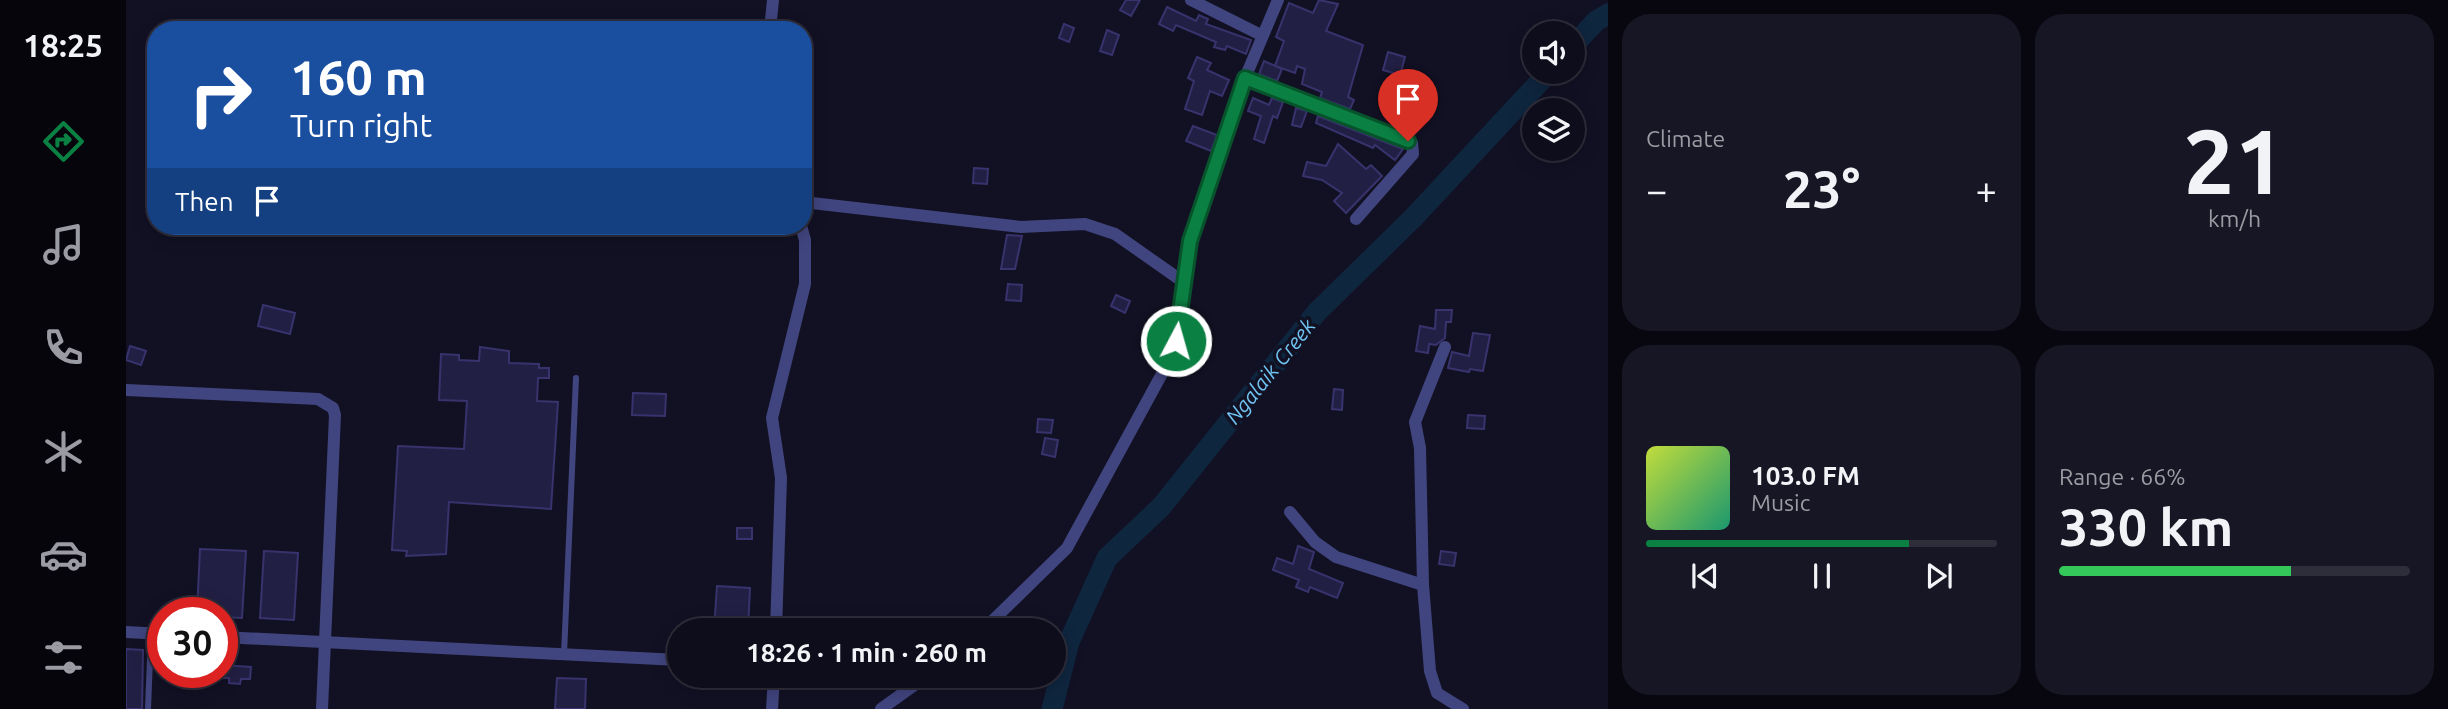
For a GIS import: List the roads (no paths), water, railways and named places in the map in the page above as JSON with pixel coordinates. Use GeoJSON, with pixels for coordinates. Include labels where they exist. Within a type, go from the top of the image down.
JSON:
{"type":"FeatureCollection","features":[{"type":"Feature","properties":{"kind":"street"},"geometry":{"type":"LineString","coordinates":[[771,21],[773,0]]}},
{"type":"Feature","properties":{"kind":"street"},"geometry":{"type":"LineString","coordinates":[[1191,0],[1261,35]]}},
{"type":"Feature","properties":{"kind":"street"},"geometry":{"type":"LineString","coordinates":[[995,618],[1066,548],[1170,359],[1176,341],[1182,281],[1190,241],[1245,78],[1278,0]]}},
{"type":"Feature","properties":{"kind":"street"},"geometry":{"type":"LineString","coordinates":[[1245,78],[1412,143],[1413,155],[1356,219]]}},
{"type":"Feature","properties":{"kind":"street"},"geometry":{"type":"LineString","coordinates":[[812,203],[1021,227],[1085,224],[1115,234],[1182,281]]}},
{"type":"Feature","properties":{"kind":"street"},"geometry":{"type":"LineString","coordinates":[[776,618],[781,478],[772,418],[805,284],[804,235]]}},
{"type":"Feature","properties":{"kind":"street"},"geometry":{"type":"LineString","coordinates":[[1445,347],[1415,422],[1420,449],[1423,585],[1432,682],[1446,701],[1463,709]]}},
{"type":"Feature","properties":{"kind":"street"},"geometry":{"type":"LineString","coordinates":[[126,390],[318,399],[333,408],[335,415],[322,709]]}},
{"type":"Feature","properties":{"kind":"street"},"geometry":{"type":"LineString","coordinates":[[1290,512],[1315,542],[1336,557],[1423,585]]}},
{"type":"Feature","properties":{"kind":"street"},"geometry":{"type":"LineString","coordinates":[[126,632],[147,633]]}},
{"type":"Feature","properties":{"kind":"street"},"geometry":{"type":"LineString","coordinates":[[238,638],[667,659]]}},
{"type":"Feature","properties":{"kind":"street"},"geometry":{"type":"LineString","coordinates":[[772,709],[773,688]]}},
{"type":"Feature","properties":{"kind":"street"},"geometry":{"type":"LineString","coordinates":[[881,709],[910,688]]}},
{"type":"Feature","properties":{"kind":"lane"},"geometry":{"type":"LineString","coordinates":[[564,654],[576,378]]}},
{"type":"Feature","properties":{"kind":"lane"},"geometry":{"type":"LineString","coordinates":[[148,709],[151,688]]}},
{"type":"Feature","properties":{"kind":"waterway","name":"Ngalaik Creek"},"geometry":{"type":"LineString","coordinates":[[1585,33],[1596,21],[1608,14]]}},
{"type":"Feature","properties":{"kind":"waterway","name":"Ngalaik Creek"},"geometry":{"type":"LineString","coordinates":[[1052,709],[1069,642],[1107,558],[1161,507],[1317,312],[1413,218],[1538,84]]}}]}
